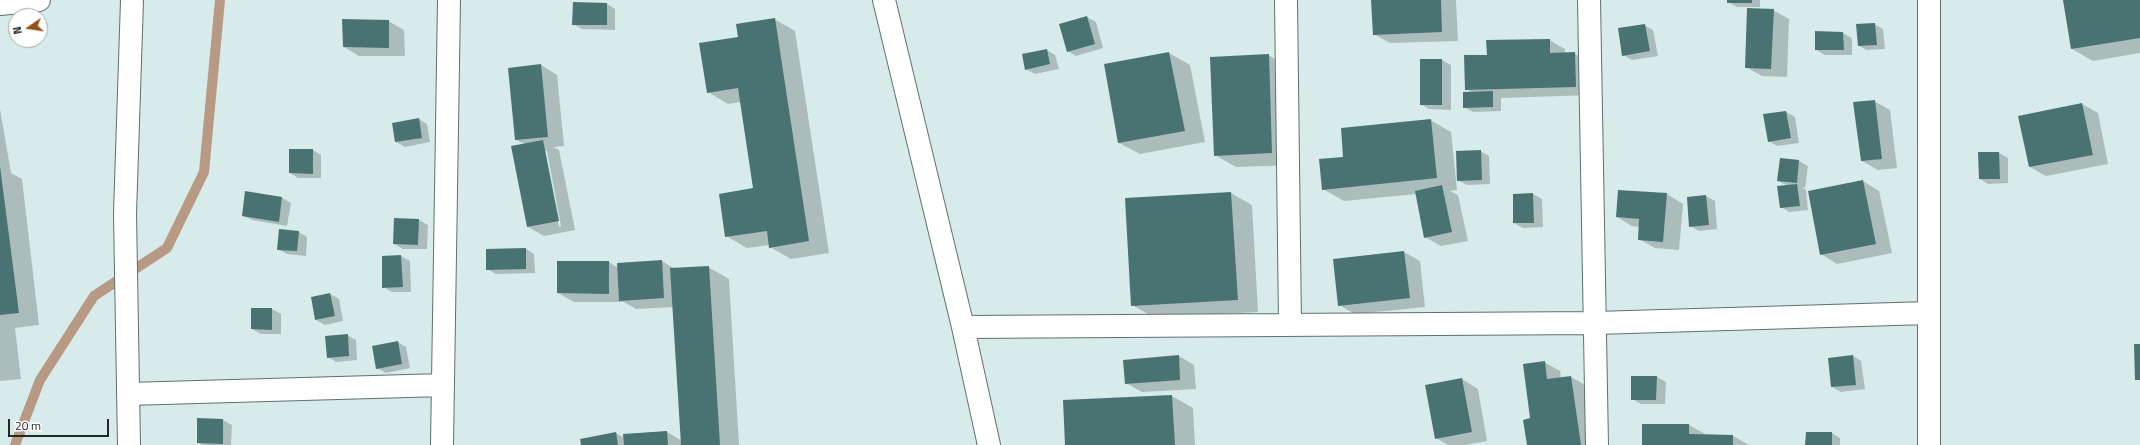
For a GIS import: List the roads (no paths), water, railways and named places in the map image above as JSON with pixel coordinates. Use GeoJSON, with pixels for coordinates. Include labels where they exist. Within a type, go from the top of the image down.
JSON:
{"type":"FeatureCollection","features":[{"type":"Feature","properties":{"kind":"street"},"geometry":{"type":"LineString","coordinates":[[0,4],[39,0]]}},
{"type":"Feature","properties":{"kind":"street"},"geometry":{"type":"LineString","coordinates":[[129,445],[125,214],[132,0]]}},
{"type":"Feature","properties":{"kind":"street"},"geometry":{"type":"LineString","coordinates":[[442,445],[449,0]]}},
{"type":"Feature","properties":{"kind":"street"},"geometry":{"type":"LineString","coordinates":[[884,0],[963,328],[988,445]]}},
{"type":"Feature","properties":{"kind":"street"},"geometry":{"type":"LineString","coordinates":[[1286,0],[1290,325]]}},
{"type":"Feature","properties":{"kind":"street"},"geometry":{"type":"LineString","coordinates":[[1589,0],[1597,445]]}},
{"type":"Feature","properties":{"kind":"street"},"geometry":{"type":"LineString","coordinates":[[1929,0],[1929,445]]}},
{"type":"Feature","properties":{"kind":"street"},"geometry":{"type":"LineString","coordinates":[[963,328],[1596,323],[1928,313]]}},
{"type":"Feature","properties":{"kind":"street"},"geometry":{"type":"LineString","coordinates":[[128,394],[443,385]]}},
{"type":"Feature","properties":{"kind":"waterway"},"geometry":{"type":"LineString","coordinates":[[15,445],[40,380],[94,296],[167,248],[204,172],[220,0]]}}]}
